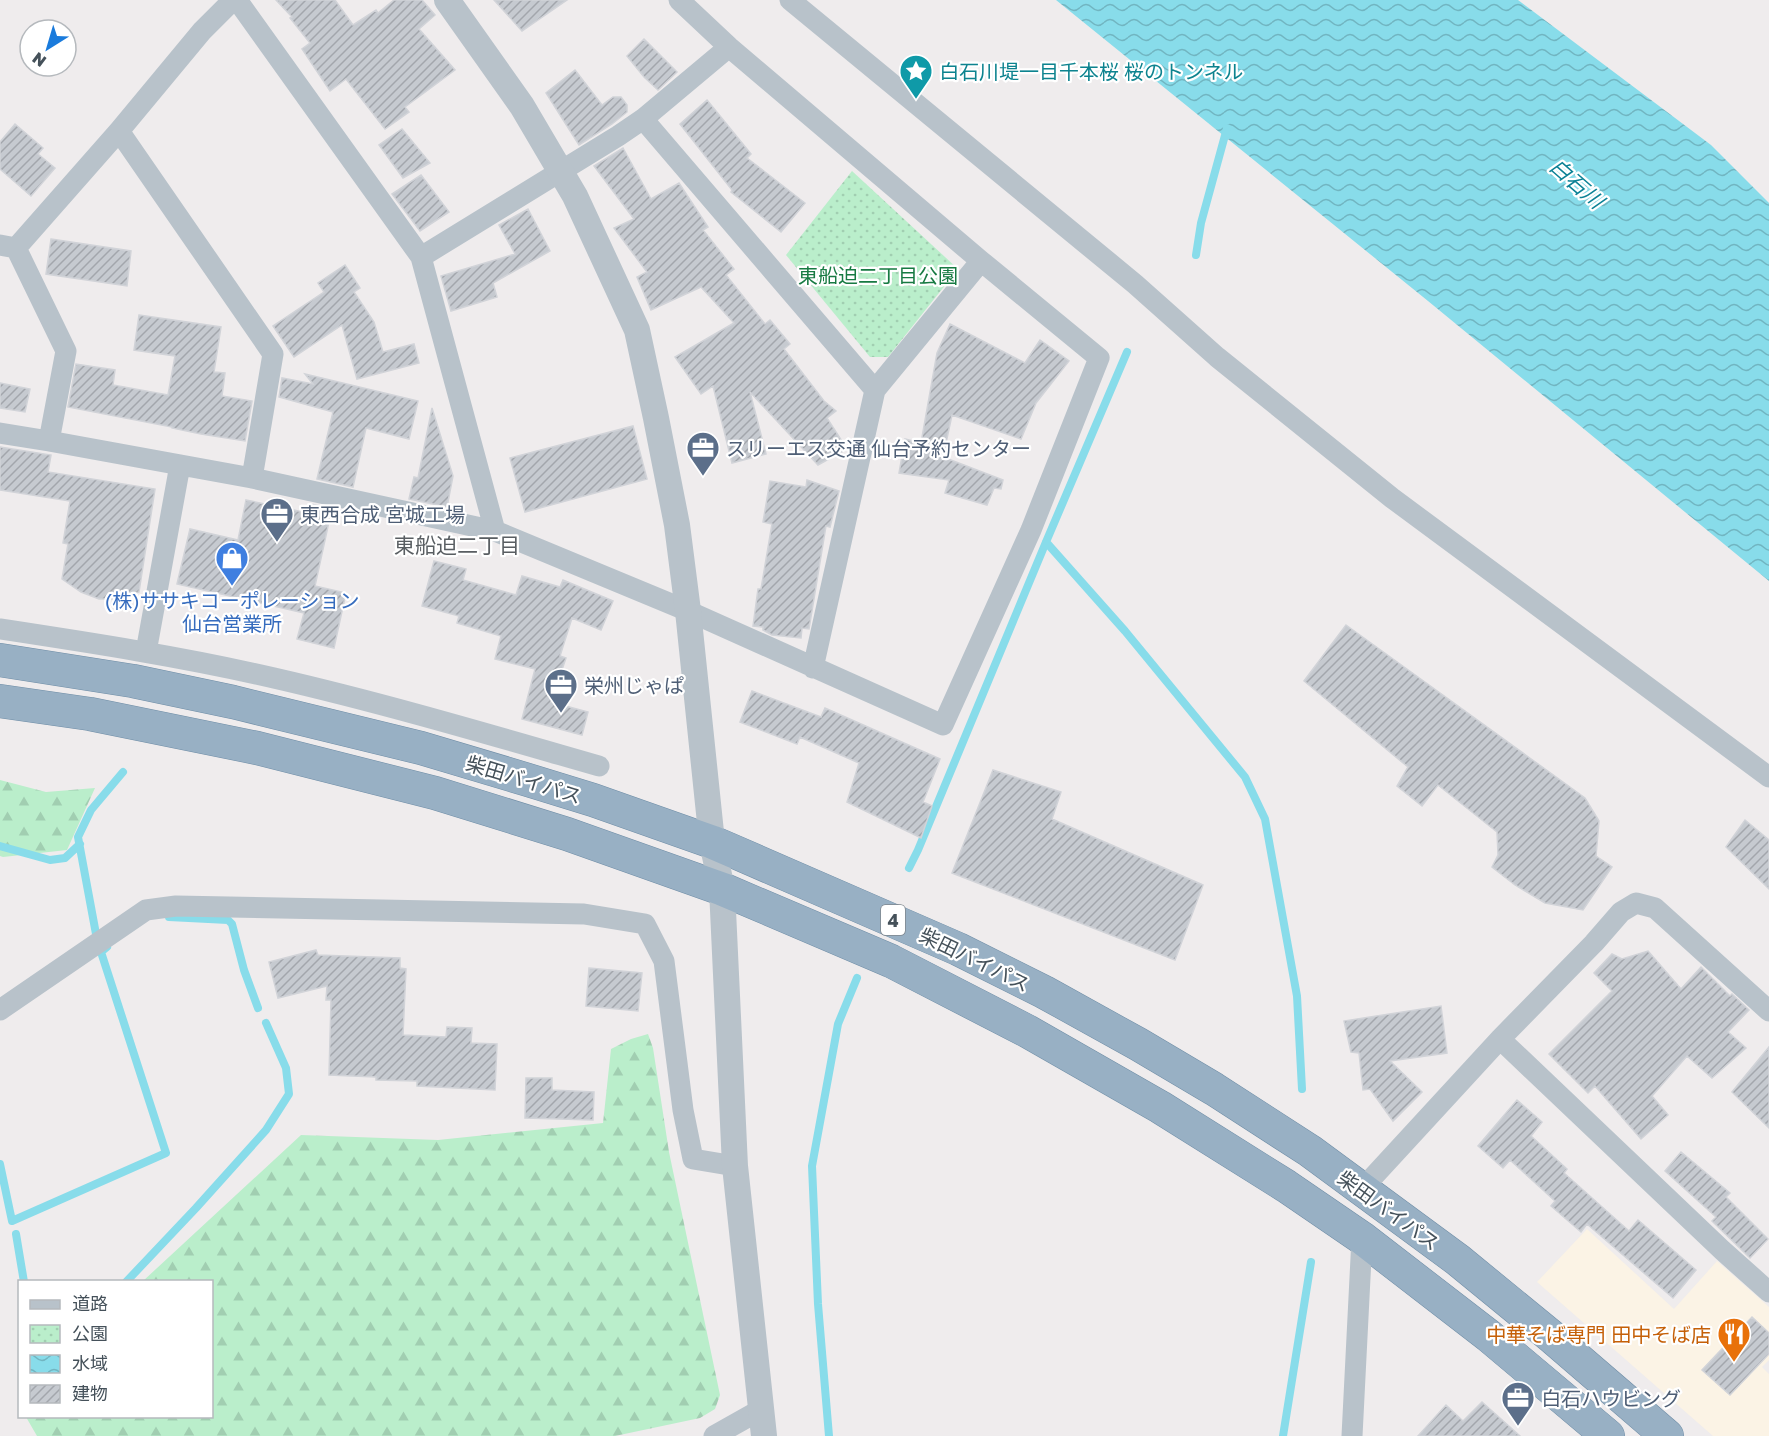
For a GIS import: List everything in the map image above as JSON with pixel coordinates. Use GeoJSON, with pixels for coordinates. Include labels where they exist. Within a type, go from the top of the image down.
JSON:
{"type":"FeatureCollection","features":[{"type":"Feature","properties":{"kind":"highway","name":"柴田バイパス"},"geometry":{"type":"LineString","coordinates":[[0,660],[133,681],[422,748],[592,800],[712,842],[958,949],[1044,992],[1138,1044],[1214,1089],[1310,1151],[1458,1260],[1552,1337],[1666,1436]]}},
{"type":"Feature","properties":{"kind":"highway","name":"柴田バイパス"},"geometry":{"type":"LineString","coordinates":[[0,701],[90,714],[257,748],[435,792],[567,834],[722,889],[891,961],[1027,1031],[1160,1107],[1286,1186],[1362,1238],[1489,1336],[1608,1436]]}},
{"type":"Feature","properties":{"kind":"street"},"geometry":{"type":"LineString","coordinates":[[49,441],[66,351],[8,246],[119,131],[202,31],[235,0],[421,257],[495,531]]}},
{"type":"Feature","properties":{"kind":"street"},"geometry":{"type":"LineString","coordinates":[[447,0],[522,106],[576,196],[636,330],[656,418],[677,525],[712,842],[722,889],[735,1166],[764,1436]]}},
{"type":"Feature","properties":{"kind":"street"},"geometry":{"type":"LineString","coordinates":[[0,433],[252,478],[495,531],[688,611],[943,725],[1031,530],[1099,358],[729,47],[679,0]]}},
{"type":"Feature","properties":{"kind":"street"},"geometry":{"type":"LineString","coordinates":[[790,0],[1135,284],[1217,357],[1392,498],[1769,777]]}},
{"type":"Feature","properties":{"kind":"street"},"geometry":{"type":"LineString","coordinates":[[421,257],[594,152],[643,119],[729,47]]}},
{"type":"Feature","properties":{"kind":"street"},"geometry":{"type":"LineString","coordinates":[[643,119],[875,390]]}},
{"type":"Feature","properties":{"kind":"street"},"geometry":{"type":"LineString","coordinates":[[119,131],[273,354],[252,478]]}},
{"type":"Feature","properties":{"kind":"street"},"geometry":{"type":"LineString","coordinates":[[813,668],[875,390],[981,261]]}},
{"type":"Feature","properties":{"kind":"street"},"geometry":{"type":"LineString","coordinates":[[146,652],[180,465]]}},
{"type":"Feature","properties":{"kind":"street"},"geometry":{"type":"LineString","coordinates":[[0,629],[146,652],[272,678],[430,717],[599,766]]}},
{"type":"Feature","properties":{"kind":"street"},"geometry":{"type":"LineString","coordinates":[[422,748],[430,717]]}},
{"type":"Feature","properties":{"kind":"street"},"geometry":{"type":"LineString","coordinates":[[1361,1190],[1621,912],[1636,903],[1655,908],[1769,1011]]}},
{"type":"Feature","properties":{"kind":"street"},"geometry":{"type":"LineString","coordinates":[[0,1010],[146,910],[176,906],[584,914],[645,924],[664,961],[683,1110],[693,1159],[735,1166]]}},
{"type":"Feature","properties":{"kind":"street"},"geometry":{"type":"LineString","coordinates":[[1500,1039],[1769,1292]]}},
{"type":"Feature","properties":{"kind":"street"},"geometry":{"type":"LineString","coordinates":[[1352,1436],[1362,1238]]}},
{"type":"Feature","properties":{"kind":"street"},"geometry":{"type":"LineString","coordinates":[[714,1436],[762,1409]]}},
{"type":"Feature","properties":{"kind":"shaded area"},"geometry":{"type":"Polygon","coordinates":[[[1587,1229],[1674,1309],[1717,1261],[1769,1307],[1769,1360],[1762,1367],[1769,1374],[1769,1436],[1713,1436],[1537,1282],[1587,1229]]]}},
{"type":"Feature","properties":{"kind":"green space","name":"東船迫二丁目公園"},"geometry":{"type":"Polygon","coordinates":[[[852,171],[958,269],[888,357],[870,357],[786,255],[852,171]]]}},
{"type":"Feature","properties":{"kind":"green space"},"geometry":{"type":"Polygon","coordinates":[[[0,780],[46,792],[95,788],[67,850],[0,856],[0,780]]]}},
{"type":"Feature","properties":{"kind":"green space"},"geometry":{"type":"Polygon","coordinates":[[[648,1034],[653,1048],[669,1152],[720,1395],[715,1409],[700,1418],[615,1436],[37,1436],[27,1418],[213,1418],[213,1280],[144,1280],[301,1135],[438,1140],[603,1123],[611,1049],[648,1034]]]}},
{"type":"Feature","properties":{"kind":"water","name":"白石川"},"geometry":{"type":"Polygon","coordinates":[[[1056,0],[1518,0],[1711,145],[1769,203],[1769,581],[1428,301],[1056,0]]]}},
{"type":"Feature","properties":{"kind":"building"},"geometry":{"type":"Polygon","coordinates":[[[276,0],[335,0],[353,25],[376,10],[378,13],[394,0],[422,0],[435,15],[419,29],[455,70],[405,107],[409,112],[385,129],[346,79],[330,91],[302,49],[310,43],[290,18],[292,17],[276,0]]]}},
{"type":"Feature","properties":{"kind":"building"},"geometry":{"type":"Polygon","coordinates":[[[494,0],[567,0],[522,31],[494,0]]]}},
{"type":"Feature","properties":{"kind":"building"},"geometry":{"type":"Polygon","coordinates":[[[644,39],[677,72],[658,90],[627,56],[644,39]]]}},
{"type":"Feature","properties":{"kind":"building"},"geometry":{"type":"Polygon","coordinates":[[[575,70],[602,105],[613,97],[621,97],[627,105],[627,112],[579,145],[546,93],[575,70]]]}},
{"type":"Feature","properties":{"kind":"building"},"geometry":{"type":"Polygon","coordinates":[[[707,100],[751,154],[747,158],[805,203],[781,232],[731,192],[732,190],[680,124],[707,100]]]}},
{"type":"Feature","properties":{"kind":"building"},"geometry":{"type":"Polygon","coordinates":[[[15,124],[43,148],[38,154],[55,168],[31,196],[0,169],[0,142],[15,124]]]}},
{"type":"Feature","properties":{"kind":"building"},"geometry":{"type":"Polygon","coordinates":[[[402,129],[430,163],[403,178],[379,145],[402,129]]]}},
{"type":"Feature","properties":{"kind":"building"},"geometry":{"type":"Polygon","coordinates":[[[623,148],[651,199],[679,183],[708,227],[703,230],[734,269],[726,275],[765,324],[770,320],[790,344],[784,349],[824,401],[836,411],[827,418],[847,449],[818,465],[750,392],[766,454],[732,463],[713,386],[701,394],[675,357],[734,323],[701,287],[651,310],[637,277],[647,272],[614,228],[634,219],[594,166],[623,148]]]}},
{"type":"Feature","properties":{"kind":"building"},"geometry":{"type":"Polygon","coordinates":[[[421,175],[449,212],[420,231],[392,194],[421,175]]]}},
{"type":"Feature","properties":{"kind":"building"},"geometry":{"type":"Polygon","coordinates":[[[528,209],[550,251],[493,283],[497,297],[451,311],[441,276],[515,254],[499,225],[528,209]]]}},
{"type":"Feature","properties":{"kind":"building"},"geometry":{"type":"Polygon","coordinates":[[[51,239],[131,251],[127,286],[46,274],[51,239]]]}},
{"type":"Feature","properties":{"kind":"building"},"geometry":{"type":"Polygon","coordinates":[[[345,265],[360,288],[354,292],[374,322],[383,352],[414,344],[419,363],[357,379],[342,325],[294,357],[273,326],[324,292],[318,283],[345,265]]]}},
{"type":"Feature","properties":{"kind":"building"},"geometry":{"type":"Polygon","coordinates":[[[139,315],[221,327],[214,372],[225,373],[222,396],[252,401],[245,441],[68,407],[76,364],[115,370],[113,385],[168,395],[175,356],[134,350],[139,315]]]}},
{"type":"Feature","properties":{"kind":"building"},"geometry":{"type":"Polygon","coordinates":[[[950,324],[1025,363],[1040,340],[1069,361],[1036,403],[1021,439],[952,415],[943,457],[1003,480],[1001,489],[994,488],[987,505],[945,493],[949,480],[899,473],[905,439],[921,443],[937,353],[950,324]]]}},
{"type":"Feature","properties":{"kind":"building"},"geometry":{"type":"Polygon","coordinates":[[[305,374],[418,401],[409,439],[366,428],[353,487],[317,479],[333,412],[279,397],[282,378],[313,384],[305,374]]]}},
{"type":"Feature","properties":{"kind":"building"},"geometry":{"type":"Polygon","coordinates":[[[0,383],[30,389],[25,412],[0,408],[0,383]]]}},
{"type":"Feature","properties":{"kind":"building"},"geometry":{"type":"Polygon","coordinates":[[[432,408],[453,476],[447,507],[409,499],[414,477],[418,478],[432,408]]]}},
{"type":"Feature","properties":{"kind":"building"},"geometry":{"type":"Polygon","coordinates":[[[633,426],[647,479],[525,512],[510,458],[633,426]]]}},
{"type":"Feature","properties":{"kind":"building"},"geometry":{"type":"Polygon","coordinates":[[[0,447],[51,455],[48,472],[155,489],[139,592],[119,599],[99,599],[81,592],[62,579],[68,544],[63,543],[70,501],[0,490],[0,447]]]}},
{"type":"Feature","properties":{"kind":"building"},"geometry":{"type":"Polygon","coordinates":[[[807,480],[839,491],[830,527],[826,526],[809,629],[802,628],[801,638],[772,635],[763,630],[763,627],[753,626],[758,589],[761,589],[772,524],[763,522],[770,481],[806,487],[807,480]]]}},
{"type":"Feature","properties":{"kind":"building"},"geometry":{"type":"Polygon","coordinates":[[[246,500],[308,513],[311,504],[332,508],[315,586],[346,593],[334,648],[297,639],[304,613],[177,584],[190,529],[238,540],[246,500]]]}},
{"type":"Feature","properties":{"kind":"building"},"geometry":{"type":"Polygon","coordinates":[[[434,561],[466,569],[463,580],[516,595],[522,576],[560,587],[563,580],[613,601],[601,630],[572,618],[560,656],[566,658],[551,702],[588,712],[582,735],[522,719],[535,669],[495,659],[501,636],[457,623],[459,616],[422,606],[434,561]]]}},
{"type":"Feature","properties":{"kind":"building"},"geometry":{"type":"Polygon","coordinates":[[[1346,625],[1585,798],[1599,821],[1596,856],[1612,867],[1583,910],[1545,903],[1515,885],[1492,867],[1498,855],[1497,832],[1438,785],[1422,806],[1397,786],[1408,767],[1304,681],[1346,625]]]}},
{"type":"Feature","properties":{"kind":"building"},"geometry":{"type":"Polygon","coordinates":[[[752,691],[821,717],[825,708],[940,759],[923,802],[932,806],[921,838],[847,802],[859,763],[800,737],[797,744],[740,722],[752,691]]]}},
{"type":"Feature","properties":{"kind":"building"},"geometry":{"type":"Polygon","coordinates":[[[993,770],[1061,792],[1052,819],[1203,885],[1175,960],[952,873],[993,770]]]}},
{"type":"Feature","properties":{"kind":"building"},"geometry":{"type":"Polygon","coordinates":[[[1745,820],[1769,840],[1769,889],[1726,847],[1745,820]]]}},
{"type":"Feature","properties":{"kind":"building"},"geometry":{"type":"Polygon","coordinates":[[[316,950],[318,955],[400,958],[400,968],[406,969],[403,1035],[446,1037],[447,1027],[472,1028],[471,1043],[497,1044],[495,1090],[417,1086],[417,1081],[329,1075],[331,1000],[326,1000],[327,986],[278,998],[269,962],[316,950]]]}},
{"type":"Feature","properties":{"kind":"building"},"geometry":{"type":"Polygon","coordinates":[[[1648,951],[1681,989],[1701,967],[1730,996],[1732,994],[1749,1010],[1728,1032],[1746,1048],[1712,1078],[1687,1056],[1652,1096],[1668,1115],[1641,1139],[1595,1086],[1588,1093],[1549,1054],[1612,991],[1594,973],[1612,954],[1622,959],[1648,951]]]}},
{"type":"Feature","properties":{"kind":"building"},"geometry":{"type":"Polygon","coordinates":[[[589,968],[642,973],[638,1011],[586,1006],[589,968]]]}},
{"type":"Feature","properties":{"kind":"building"},"geometry":{"type":"Polygon","coordinates":[[[1441,1006],[1447,1053],[1390,1061],[1422,1092],[1393,1121],[1370,1089],[1363,1090],[1359,1053],[1351,1052],[1344,1021],[1441,1006]]]}},
{"type":"Feature","properties":{"kind":"building"},"geometry":{"type":"Polygon","coordinates":[[[1769,1047],[1769,1128],[1732,1092],[1769,1047]]]}},
{"type":"Feature","properties":{"kind":"building"},"geometry":{"type":"Polygon","coordinates":[[[526,1078],[552,1078],[552,1090],[594,1092],[593,1120],[525,1118],[526,1078]]]}},
{"type":"Feature","properties":{"kind":"building"},"geometry":{"type":"Polygon","coordinates":[[[1517,1100],[1542,1122],[1531,1136],[1567,1169],[1564,1173],[1629,1231],[1638,1220],[1696,1270],[1673,1298],[1587,1224],[1581,1232],[1551,1206],[1555,1201],[1510,1160],[1503,1168],[1478,1146],[1517,1100]]]}},
{"type":"Feature","properties":{"kind":"building"},"geometry":{"type":"Polygon","coordinates":[[[1681,1152],[1730,1193],[1726,1197],[1768,1239],[1750,1258],[1712,1221],[1716,1217],[1665,1171],[1681,1152]]]}},
{"type":"Feature","properties":{"kind":"building","name":"中華そば専門 田中そば店"},"geometry":{"type":"Polygon","coordinates":[[[1752,1317],[1769,1333],[1769,1354],[1730,1395],[1702,1370],[1752,1317]]]}},
{"type":"Feature","properties":{"kind":"building"},"geometry":{"type":"Polygon","coordinates":[[[1482,1402],[1520,1436],[1418,1436],[1446,1405],[1463,1421],[1482,1402]]]}},
{"type":"Feature","properties":{"kind":"waterway"},"geometry":{"type":"LineString","coordinates":[[1196,255],[1201,223],[1227,128]]}},
{"type":"Feature","properties":{"kind":"waterway"},"geometry":{"type":"LineString","coordinates":[[909,868],[1127,352]]}},
{"type":"Feature","properties":{"kind":"waterway"},"geometry":{"type":"LineString","coordinates":[[1046,542],[1125,631],[1245,777],[1265,819],[1297,996],[1302,1089]]}},
{"type":"Feature","properties":{"kind":"waterway"},"geometry":{"type":"LineString","coordinates":[[96,934],[78,837],[91,810],[123,772]]}},
{"type":"Feature","properties":{"kind":"waterway"},"geometry":{"type":"LineString","coordinates":[[0,846],[50,860],[65,858],[80,844]]}},
{"type":"Feature","properties":{"kind":"waterway"},"geometry":{"type":"LineString","coordinates":[[169,917],[228,920],[232,924],[244,970],[258,1008]]}},
{"type":"Feature","properties":{"kind":"waterway"},"geometry":{"type":"LineString","coordinates":[[0,1164],[12,1221],[166,1153],[101,952],[107,947]]}},
{"type":"Feature","properties":{"kind":"waterway"},"geometry":{"type":"LineString","coordinates":[[829,1436],[818,1304],[812,1166],[838,1024],[857,978]]}},
{"type":"Feature","properties":{"kind":"waterway"},"geometry":{"type":"LineString","coordinates":[[128,1280],[266,1130],[289,1094],[286,1068],[266,1023]]}},
{"type":"Feature","properties":{"kind":"waterway"},"geometry":{"type":"LineString","coordinates":[[16,1234],[24,1280]]}},
{"type":"Feature","properties":{"kind":"waterway"},"geometry":{"type":"LineString","coordinates":[[1283,1436],[1311,1262]]}},
{"type":"Feature","properties":{"kind":"place","name":"白石川堤一目千本桜 桜のトンネル"},"geometry":{"type":"Point","coordinates":[916,100]}},
{"type":"Feature","properties":{"kind":"place","name":"スリーエス交通 仙台予約センター"},"geometry":{"type":"Point","coordinates":[703,477]}},
{"type":"Feature","properties":{"kind":"place","name":"東西合成 宮城工場"},"geometry":{"type":"Point","coordinates":[277,543]}},
{"type":"Feature","properties":{"kind":"place","name":"(株)ササキコーポレーション 仙台営業所"},"geometry":{"type":"Point","coordinates":[232,587]}},
{"type":"Feature","properties":{"kind":"place","name":"栄州じゃぱ"},"geometry":{"type":"Point","coordinates":[561,714]}},
{"type":"Feature","properties":{"kind":"place","name":"中華そば専門 田中そば店"},"geometry":{"type":"Point","coordinates":[1734,1363]}},
{"type":"Feature","properties":{"kind":"place","name":"白石ハウビング"},"geometry":{"type":"Point","coordinates":[1518,1427]}},
{"type":"Feature","properties":{"kind":"district","name":"東船迫二丁目"},"geometry":{"type":"Point","coordinates":[457,545]}}]}
